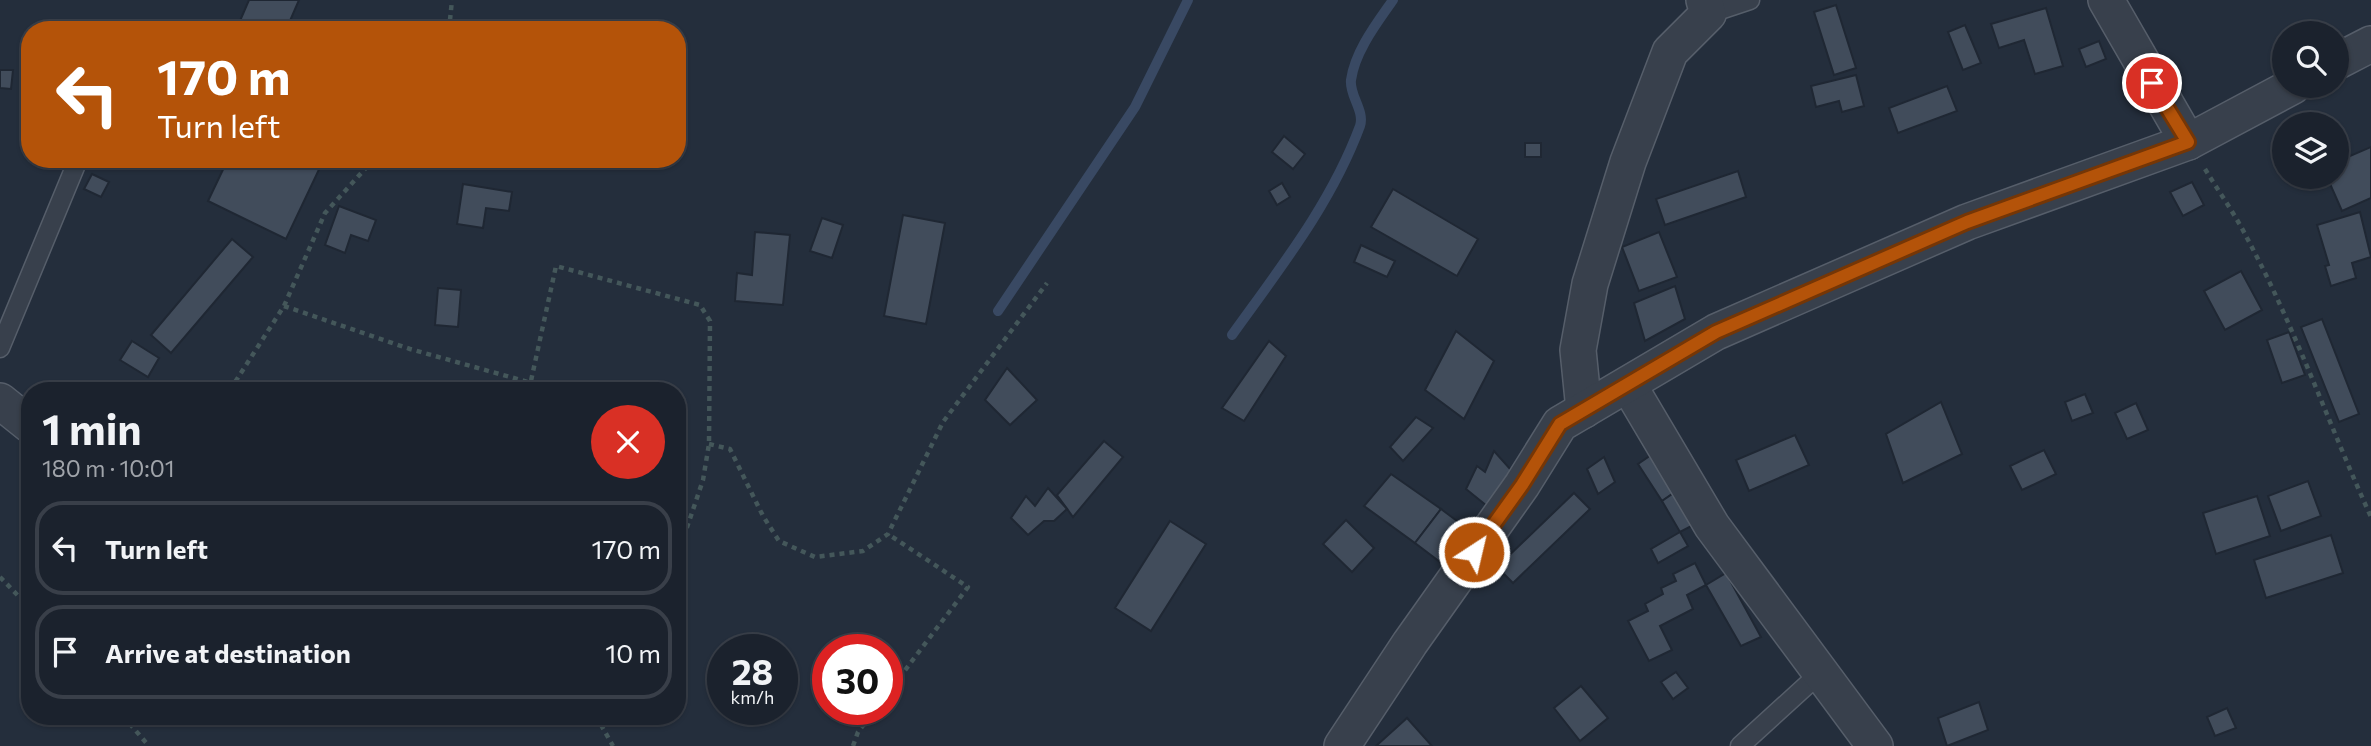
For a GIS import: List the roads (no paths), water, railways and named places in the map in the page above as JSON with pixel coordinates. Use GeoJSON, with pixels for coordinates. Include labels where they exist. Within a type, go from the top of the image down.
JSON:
{"type":"FeatureCollection","features":[{"type":"Feature","properties":{"kind":"street"},"geometry":{"type":"LineString","coordinates":[[2106,0],[2128,43],[2188,142]]}},
{"type":"Feature","properties":{"kind":"street"},"geometry":{"type":"LineString","coordinates":[[1584,410],[1578,350],[1593,271],[1628,162],[1670,52],[1706,7]]}},
{"type":"Feature","properties":{"kind":"street"},"geometry":{"type":"LineString","coordinates":[[2349,55],[2371,44]]}},
{"type":"Feature","properties":{"kind":"street"},"geometry":{"type":"LineString","coordinates":[[1342,746],[1410,643],[1522,485],[1560,424],[1629,386],[1716,332],[1967,222],[2188,142],[2272,97]]}},
{"type":"Feature","properties":{"kind":"street"},"geometry":{"type":"LineString","coordinates":[[1629,386],[1712,526],[1819,674],[1875,746]]}},
{"type":"Feature","properties":{"kind":"street"},"geometry":{"type":"LineString","coordinates":[[0,401],[21,418]]}},
{"type":"Feature","properties":{"kind":"lane"},"geometry":{"type":"LineString","coordinates":[[1706,7],[1750,0]]}},
{"type":"Feature","properties":{"kind":"lane"},"geometry":{"type":"LineString","coordinates":[[0,348],[75,168]]}},
{"type":"Feature","properties":{"kind":"lane"},"geometry":{"type":"LineString","coordinates":[[1741,746],[1819,674]]}},
{"type":"Feature","properties":{"kind":"waterway"},"geometry":{"type":"LineString","coordinates":[[998,311],[1135,107],[1188,0]]}},
{"type":"Feature","properties":{"kind":"waterway"},"geometry":{"type":"LineString","coordinates":[[1232,335],[1303,235],[1348,155],[1361,120],[1351,86],[1353,69],[1368,38],[1393,0]]}}]}
